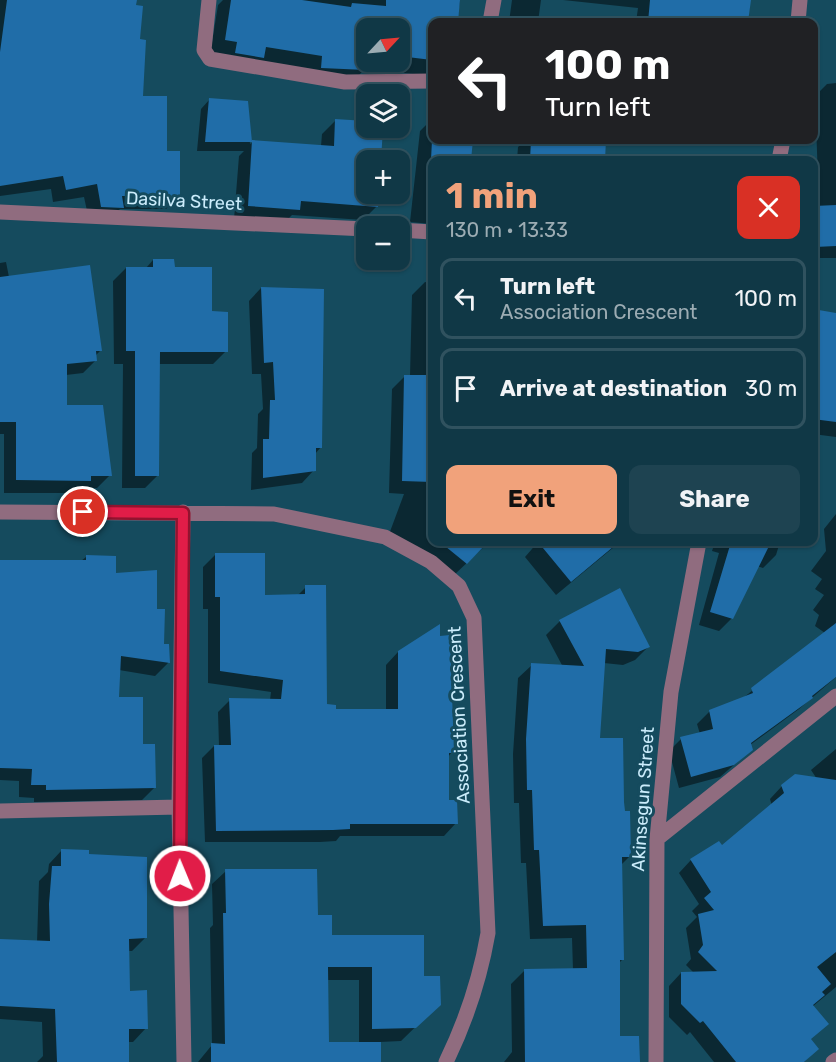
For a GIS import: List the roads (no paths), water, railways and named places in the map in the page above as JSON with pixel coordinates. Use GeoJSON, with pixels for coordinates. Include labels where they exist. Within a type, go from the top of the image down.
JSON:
{"type":"FeatureCollection","features":[{"type":"Feature","properties":{"kind":"street"},"geometry":{"type":"LineString","coordinates":[[209,0],[204,50],[210,59],[345,82],[428,81]]}},
{"type":"Feature","properties":{"kind":"street"},"geometry":{"type":"LineString","coordinates":[[491,18],[494,0]]}},
{"type":"Feature","properties":{"kind":"street"},"geometry":{"type":"LineString","coordinates":[[798,18],[800,0]]}},
{"type":"Feature","properties":{"kind":"street","name":"Dasilva Street"},"geometry":{"type":"LineString","coordinates":[[0,212],[356,229]]}},
{"type":"Feature","properties":{"kind":"street"},"geometry":{"type":"LineString","coordinates":[[410,231],[428,232]]}},
{"type":"Feature","properties":{"kind":"street","name":"Association Crescent"},"geometry":{"type":"LineString","coordinates":[[0,512],[274,514],[385,537],[431,562],[459,586],[474,618],[488,933],[481,973],[460,1033],[446,1062]]}},
{"type":"Feature","properties":{"kind":"street"},"geometry":{"type":"LineString","coordinates":[[183,513],[179,807],[184,1062]]}},
{"type":"Feature","properties":{"kind":"street","name":"Akinsegun Street"},"geometry":{"type":"LineString","coordinates":[[656,1062],[657,839],[671,692],[698,546]]}},
{"type":"Feature","properties":{"kind":"street"},"geometry":{"type":"LineString","coordinates":[[657,839],[836,696]]}},
{"type":"Feature","properties":{"kind":"street"},"geometry":{"type":"LineString","coordinates":[[0,811],[179,807]]}}]}
